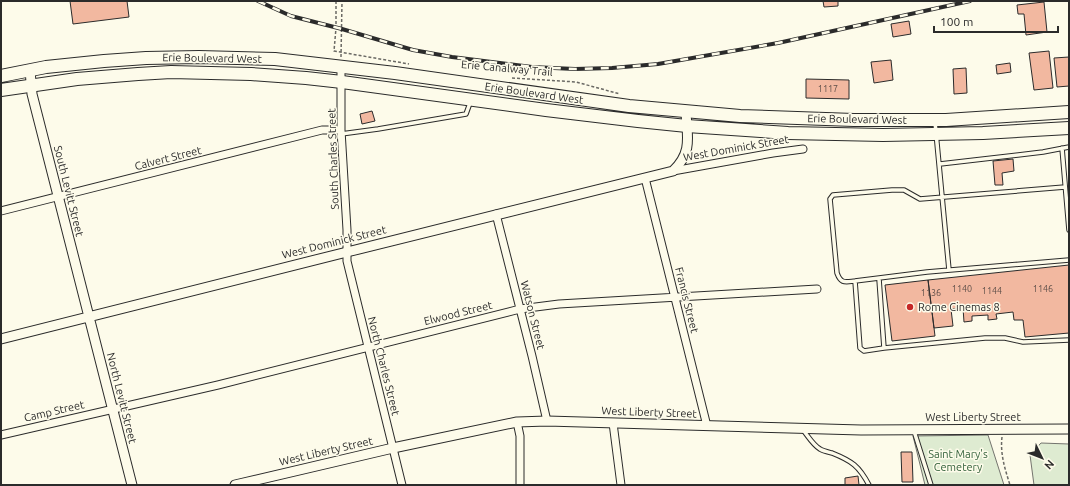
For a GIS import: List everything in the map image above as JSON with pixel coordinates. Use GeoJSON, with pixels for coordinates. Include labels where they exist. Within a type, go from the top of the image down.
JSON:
{"type":"FeatureCollection","features":[{"type":"Feature","properties":{"kind":"main road","name":"Erie Boulevard West"},"geometry":{"type":"LineString","coordinates":[[1,76],[46,68],[146,58],[199,57],[275,59],[341,66],[629,106],[740,116],[854,120],[934,120],[1069,112]]}},
{"type":"Feature","properties":{"kind":"main road","name":"Erie Boulevard West"},"geometry":{"type":"LineString","coordinates":[[1,90],[77,79],[138,74],[171,72],[251,74],[342,82],[546,110],[687,126],[788,133],[883,135],[983,133],[1069,128]]}},
{"type":"Feature","properties":{"kind":"street","name":"South Charles Street"},"geometry":{"type":"LineString","coordinates":[[341,66],[341,132],[347,252]]}},
{"type":"Feature","properties":{"kind":"street","name":"South Levitt Street"},"geometry":{"type":"LineString","coordinates":[[30,70],[32,94],[89,316]]}},
{"type":"Feature","properties":{"kind":"street","name":"West Dominick Street"},"geometry":{"type":"LineString","coordinates":[[674,171],[685,155],[687,147],[686,112]]}},
{"type":"Feature","properties":{"kind":"street","name":"Calvert Street"},"geometry":{"type":"LineString","coordinates":[[1,211],[322,130],[341,132]]}},
{"type":"Feature","properties":{"kind":"street","name":"West Dominick Street"},"geometry":{"type":"LineString","coordinates":[[1,339],[601,188],[674,171],[803,149]]}},
{"type":"Feature","properties":{"kind":"street","name":"Francis Street"},"geometry":{"type":"LineString","coordinates":[[645,178],[707,426]]}},
{"type":"Feature","properties":{"kind":"street","name":"Watson Street"},"geometry":{"type":"LineString","coordinates":[[496,214],[532,356],[546,421]]}},
{"type":"Feature","properties":{"kind":"street","name":"North Charles Street"},"geometry":{"type":"LineString","coordinates":[[347,252],[347,261],[402,485]]}},
{"type":"Feature","properties":{"kind":"street","name":"Elwood Street"},"geometry":{"type":"LineString","coordinates":[[112,409],[218,385],[520,309],[559,304],[674,296],[817,289]]}},
{"type":"Feature","properties":{"kind":"street","name":"North Levitt Street"},"geometry":{"type":"LineString","coordinates":[[89,316],[132,485]]}},
{"type":"Feature","properties":{"kind":"street","name":"Camp Street"},"geometry":{"type":"LineString","coordinates":[[1,435],[112,409]]}},
{"type":"Feature","properties":{"kind":"street","name":"West Liberty Street"},"geometry":{"type":"LineString","coordinates":[[236,485],[393,448],[517,422],[546,421],[861,430],[1069,429]]}},
{"type":"Feature","properties":{"kind":"street"},"geometry":{"type":"LineString","coordinates":[[517,422],[520,436],[520,485]]}},
{"type":"Feature","properties":{"kind":"street"},"geometry":{"type":"LineString","coordinates":[[613,424],[621,485]]}},
{"type":"Feature","properties":{"kind":"lane"},"geometry":{"type":"LineString","coordinates":[[341,132],[378,130],[466,114],[471,100]]}},
{"type":"Feature","properties":{"kind":"lane"},"geometry":{"type":"LineString","coordinates":[[934,120],[937,134],[949,270]]}},
{"type":"Feature","properties":{"kind":"lane"},"geometry":{"type":"LineString","coordinates":[[940,164],[1043,152],[1069,147]]}},
{"type":"Feature","properties":{"kind":"lane"},"geometry":{"type":"LineString","coordinates":[[1062,148],[1069,230]]}},
{"type":"Feature","properties":{"kind":"lane"},"geometry":{"type":"LineString","coordinates":[[1065,187],[920,199],[904,190],[892,190],[833,195],[830,199],[837,273],[839,279],[843,282],[855,282],[949,270],[1069,260]]}},
{"type":"Feature","properties":{"kind":"lane"},"geometry":{"type":"LineString","coordinates":[[879,279],[884,348]]}},
{"type":"Feature","properties":{"kind":"lane"},"geometry":{"type":"LineString","coordinates":[[855,282],[860,348],[864,350],[985,338],[1005,338],[1023,342],[1069,340]]}},
{"type":"Feature","properties":{"kind":"lane"},"geometry":{"type":"LineString","coordinates":[[803,429],[812,442],[820,449],[857,466],[869,485]]}},
{"type":"Feature","properties":{"kind":"lane"},"geometry":{"type":"LineString","coordinates":[[914,430],[931,485]]}},
{"type":"Feature","properties":{"kind":"path"},"geometry":{"type":"LineString","coordinates":[[336,1],[334,51],[415,65]]}},
{"type":"Feature","properties":{"kind":"path"},"geometry":{"type":"LineString","coordinates":[[341,66],[342,1]]}},
{"type":"Feature","properties":{"kind":"path","name":"Erie Canalway Trail"},"geometry":{"type":"LineString","coordinates":[[506,78],[576,82],[622,94]]}},
{"type":"Feature","properties":{"kind":"path"},"geometry":{"type":"LineString","coordinates":[[1003,429],[1001,447],[1005,470],[1010,485]]}},
{"type":"Feature","properties":{"kind":"green space","name":"Saint Mary's Cemetery"},"geometry":{"type":"Polygon","coordinates":[[[988,435],[1004,485],[925,485],[913,436],[988,435]]]}},
{"type":"Feature","properties":{"kind":"green space"},"geometry":{"type":"Polygon","coordinates":[[[1041,443],[1069,444],[1069,485],[1034,485],[1030,455],[1041,443]]]}},
{"type":"Feature","properties":{"kind":"building"},"geometry":{"type":"Polygon","coordinates":[[[70,1],[127,1],[129,17],[73,24],[70,1]]]}},
{"type":"Feature","properties":{"kind":"building"},"geometry":{"type":"Polygon","coordinates":[[[823,1],[838,1],[838,6],[824,7],[823,1]]]}},
{"type":"Feature","properties":{"kind":"building"},"geometry":{"type":"Polygon","coordinates":[[[1044,2],[1047,32],[1026,35],[1024,14],[1018,14],[1017,5],[1044,2]]]}},
{"type":"Feature","properties":{"kind":"building"},"geometry":{"type":"Polygon","coordinates":[[[909,21],[911,34],[893,37],[891,24],[909,21]]]}},
{"type":"Feature","properties":{"kind":"building"},"geometry":{"type":"Polygon","coordinates":[[[1049,51],[1053,88],[1034,90],[1029,53],[1049,51]]]}},
{"type":"Feature","properties":{"kind":"building"},"geometry":{"type":"Polygon","coordinates":[[[1069,57],[1069,86],[1057,87],[1054,58],[1069,57]]]}},
{"type":"Feature","properties":{"kind":"building"},"geometry":{"type":"Polygon","coordinates":[[[891,60],[893,80],[874,83],[871,62],[891,60]]]}},
{"type":"Feature","properties":{"kind":"building"},"geometry":{"type":"Polygon","coordinates":[[[1010,63],[1011,72],[997,74],[996,65],[1010,63]]]}},
{"type":"Feature","properties":{"kind":"building"},"geometry":{"type":"Polygon","coordinates":[[[966,68],[967,93],[954,94],[953,69],[966,68]]]}},
{"type":"Feature","properties":{"kind":"building"},"geometry":{"type":"Polygon","coordinates":[[[806,79],[849,80],[849,99],[806,98],[806,79]]]}},
{"type":"Feature","properties":{"kind":"building"},"geometry":{"type":"Polygon","coordinates":[[[372,111],[375,121],[362,124],[360,114],[372,111]]]}},
{"type":"Feature","properties":{"kind":"building"},"geometry":{"type":"Polygon","coordinates":[[[1013,159],[1014,171],[1002,173],[1003,185],[995,185],[993,161],[1013,159]]]}},
{"type":"Feature","properties":{"kind":"building"},"geometry":{"type":"Polygon","coordinates":[[[1069,265],[1069,333],[1025,337],[1023,320],[1014,320],[1013,312],[996,314],[997,319],[988,320],[988,315],[972,316],[972,321],[964,322],[963,308],[951,309],[953,326],[934,328],[928,280],[1069,265]]]}},
{"type":"Feature","properties":{"kind":"building","name":"Rome Cinemas 8"},"geometry":{"type":"Polygon","coordinates":[[[928,280],[935,336],[892,341],[885,285],[928,280]]]}},
{"type":"Feature","properties":{"kind":"building"},"geometry":{"type":"Polygon","coordinates":[[[901,452],[912,452],[913,482],[902,482],[901,452]]]}},
{"type":"Feature","properties":{"kind":"building"},"geometry":{"type":"Polygon","coordinates":[[[858,476],[859,485],[845,485],[845,478],[858,476]]]}},
{"type":"Feature","properties":{"kind":"railway"},"geometry":{"type":"LineString","coordinates":[[258,1],[291,16],[413,50],[452,57],[532,67],[575,69],[612,68],[658,64],[778,43],[970,1]]}},
{"type":"Feature","properties":{"kind":"place","name":"Rome Cinemas 8"},"geometry":{"type":"Point","coordinates":[910,307]}}]}
